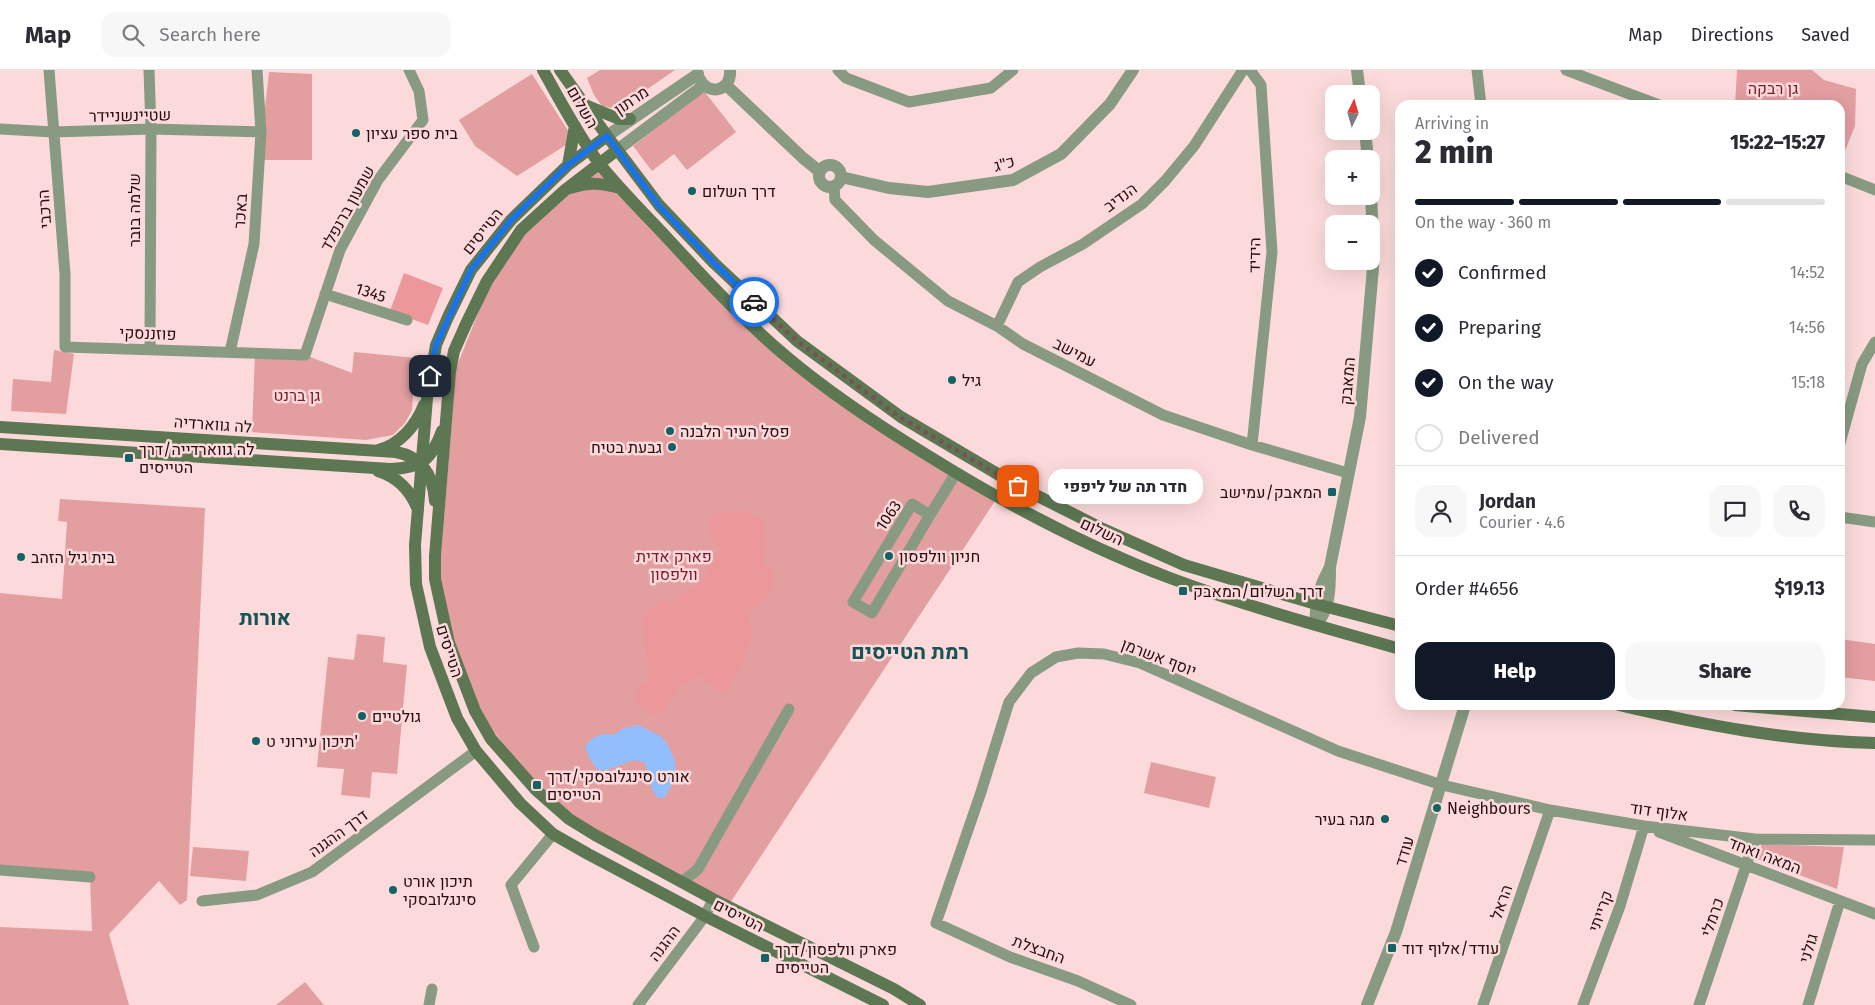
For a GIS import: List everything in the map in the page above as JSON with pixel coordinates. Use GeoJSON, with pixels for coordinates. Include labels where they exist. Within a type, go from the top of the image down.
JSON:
{"type":"FeatureCollection","features":[{"type":"Feature","properties":{"kind":"main road","name":"השלום"},"geometry":{"type":"LineString","coordinates":[[543,70],[589,149],[620,188],[741,315],[787,357],[836,396],[883,429],[997,498],[1107,552],[1195,586],[1316,625],[1395,648]]}},
{"type":"Feature","properties":{"kind":"main road","name":"השלום"},"geometry":{"type":"LineString","coordinates":[[560,70],[659,206],[714,263],[797,341],[901,418],[1018,486],[1103,529],[1184,565],[1395,625]]}},
{"type":"Feature","properties":{"kind":"main road"},"geometry":{"type":"LineString","coordinates":[[583,104],[619,119],[630,119]]}},
{"type":"Feature","properties":{"kind":"main road"},"geometry":{"type":"LineString","coordinates":[[568,165],[575,126]]}},
{"type":"Feature","properties":{"kind":"main road","name":"הטייסים"},"geometry":{"type":"LineString","coordinates":[[607,136],[568,165],[511,220],[471,270],[436,345],[427,398],[415,545],[416,584],[424,628],[430,648],[457,718],[476,751],[520,803],[553,834],[705,916],[883,1005]]}},
{"type":"Feature","properties":{"kind":"main road","name":"הטייסים"},"geometry":{"type":"LineString","coordinates":[[617,150],[565,190],[521,230],[487,281],[454,351],[445,422],[436,530],[435,579],[449,643],[475,711],[491,739],[536,790],[569,819],[713,900],[894,989],[920,1005]]}},
{"type":"Feature","properties":{"kind":"main road"},"geometry":{"type":"LineString","coordinates":[[565,190],[586,184],[600,183],[620,188]]}},
{"type":"Feature","properties":{"kind":"main road"},"geometry":{"type":"LineString","coordinates":[[374,451],[388,447],[405,434],[418,418],[427,398]]}},
{"type":"Feature","properties":{"kind":"main road"},"geometry":{"type":"LineString","coordinates":[[0,444],[406,469],[421,464],[431,455],[445,422]]}},
{"type":"Feature","properties":{"kind":"main road","name":"לה גווארדיה"},"geometry":{"type":"LineString","coordinates":[[0,428],[374,451],[404,454],[414,458],[421,464]]}},
{"type":"Feature","properties":{"kind":"main road"},"geometry":{"type":"LineString","coordinates":[[421,464],[430,478],[433,489],[436,530]]}},
{"type":"Feature","properties":{"kind":"main road"},"geometry":{"type":"LineString","coordinates":[[370,468],[386,474],[400,483],[411,496],[418,510]]}},
{"type":"Feature","properties":{"kind":"main road"},"geometry":{"type":"LineString","coordinates":[[1642,710],[1718,727],[1841,742],[1875,743]]}},
{"type":"Feature","properties":{"kind":"main road"},"geometry":{"type":"LineString","coordinates":[[1793,710],[1875,717]]}},
{"type":"Feature","properties":{"kind":"street","name":"הרכבי"},"geometry":{"type":"LineString","coordinates":[[48,70],[65,274],[65,347]]}},
{"type":"Feature","properties":{"kind":"street","name":"שלמה בובר"},"geometry":{"type":"LineString","coordinates":[[149,70],[151,129],[150,349]]}},
{"type":"Feature","properties":{"kind":"street","name":"באכר"},"geometry":{"type":"LineString","coordinates":[[230,352],[254,244],[261,132],[258,70]]}},
{"type":"Feature","properties":{"kind":"street","name":"שמעון ברנפלד"},"geometry":{"type":"LineString","coordinates":[[230,352],[306,355],[340,250],[375,186],[423,120],[419,91],[409,70]]}},
{"type":"Feature","properties":{"kind":"street"},"geometry":{"type":"LineString","coordinates":[[700,76],[715,90],[720,89],[730,78],[730,70]]}},
{"type":"Feature","properties":{"kind":"street"},"geometry":{"type":"LineString","coordinates":[[838,70],[846,78],[909,102],[991,88],[1013,70]]}},
{"type":"Feature","properties":{"kind":"street","name":"כ\"ג"},"geometry":{"type":"LineString","coordinates":[[838,182],[928,192],[1013,180],[1061,154],[1110,104],[1133,70]]}},
{"type":"Feature","properties":{"kind":"street","name":"הנדיב"},"geometry":{"type":"LineString","coordinates":[[997,326],[1018,282],[1040,267],[1083,244],[1142,204],[1194,146],[1243,70]]}},
{"type":"Feature","properties":{"kind":"street","name":"הידיד"},"geometry":{"type":"LineString","coordinates":[[1250,70],[1261,85],[1272,252],[1252,445]]}},
{"type":"Feature","properties":{"kind":"street"},"geometry":{"type":"LineString","coordinates":[[1357,70],[1359,85]]}},
{"type":"Feature","properties":{"kind":"street"},"geometry":{"type":"LineString","coordinates":[[1477,70],[1481,100]]}},
{"type":"Feature","properties":{"kind":"street"},"geometry":{"type":"LineString","coordinates":[[1566,70],[1646,100]]}},
{"type":"Feature","properties":{"kind":"street","name":"מרתון"},"geometry":{"type":"LineString","coordinates":[[607,136],[630,119],[700,76]]}},
{"type":"Feature","properties":{"kind":"street","name":"מרתון"},"geometry":{"type":"LineString","coordinates":[[617,150],[700,76]]}},
{"type":"Feature","properties":{"kind":"street"},"geometry":{"type":"LineString","coordinates":[[726,84],[819,171]]}},
{"type":"Feature","properties":{"kind":"street","name":"שטיינשניידר"},"geometry":{"type":"LineString","coordinates":[[0,129],[54,132],[151,129],[261,132]]}},
{"type":"Feature","properties":{"kind":"street"},"geometry":{"type":"LineString","coordinates":[[831,165],[839,169],[838,182],[827,187],[821,183],[818,177],[819,171],[824,166],[831,165]]}},
{"type":"Feature","properties":{"kind":"street"},"geometry":{"type":"LineString","coordinates":[[1845,178],[1875,190]]}},
{"type":"Feature","properties":{"kind":"street","name":"עמישב"},"geometry":{"type":"LineString","coordinates":[[838,182],[836,200],[874,240],[948,301],[997,326],[1023,344],[1163,415],[1252,445],[1348,473]]}},
{"type":"Feature","properties":{"kind":"street","name":"המאבק"},"geometry":{"type":"LineString","coordinates":[[1316,625],[1324,617],[1322,605],[1330,588],[1330,567],[1360,417],[1374,256],[1371,205]]}},
{"type":"Feature","properties":{"kind":"street","name":"1345"},"geometry":{"type":"LineString","coordinates":[[325,294],[407,320]]}},
{"type":"Feature","properties":{"kind":"street"},"geometry":{"type":"LineString","coordinates":[[1845,424],[1862,364],[1875,342]]}},
{"type":"Feature","properties":{"kind":"street","name":"פוזננסקי"},"geometry":{"type":"LineString","coordinates":[[65,347],[230,352]]}},
{"type":"Feature","properties":{"kind":"street"},"geometry":{"type":"LineString","coordinates":[[930,515],[956,474]]}},
{"type":"Feature","properties":{"kind":"street","name":"1063"},"geometry":{"type":"LineString","coordinates":[[912,504],[930,515],[872,613],[853,602],[912,504]]}},
{"type":"Feature","properties":{"kind":"street"},"geometry":{"type":"LineString","coordinates":[[1845,518],[1875,522]]}},
{"type":"Feature","properties":{"kind":"street","name":"יוסף אשרמן"},"geometry":{"type":"LineString","coordinates":[[936,923],[981,792],[1009,702],[1031,673],[1056,657],[1078,653],[1104,654],[1140,663],[1338,752],[1442,785]]}},
{"type":"Feature","properties":{"kind":"street"},"geometry":{"type":"LineString","coordinates":[[682,882],[698,869],[789,709]]}},
{"type":"Feature","properties":{"kind":"street","name":"עודד"},"geometry":{"type":"LineString","coordinates":[[1367,1005],[1396,932],[1464,710]]}},
{"type":"Feature","properties":{"kind":"street","name":"דרך ההגנה"},"geometry":{"type":"LineString","coordinates":[[202,901],[257,895],[312,872],[476,751]]}},
{"type":"Feature","properties":{"kind":"street","name":"אלוף דוד"},"geometry":{"type":"LineString","coordinates":[[1442,785],[1550,810],[1644,826],[1756,839],[1875,840]]}},
{"type":"Feature","properties":{"kind":"street","name":"הראל"},"geometry":{"type":"LineString","coordinates":[[1483,1005],[1550,810]]}},
{"type":"Feature","properties":{"kind":"street","name":"המאה ואחד"},"geometry":{"type":"LineString","coordinates":[[1644,826],[1875,914]]}},
{"type":"Feature","properties":{"kind":"street","name":"קרייתי"},"geometry":{"type":"LineString","coordinates":[[1583,1005],[1620,906],[1644,826]]}},
{"type":"Feature","properties":{"kind":"street"},"geometry":{"type":"LineString","coordinates":[[534,947],[511,885],[553,834]]}},
{"type":"Feature","properties":{"kind":"street","name":"כרמלי"},"geometry":{"type":"LineString","coordinates":[[1699,1005],[1756,839]]}},
{"type":"Feature","properties":{"kind":"street"},"geometry":{"type":"LineString","coordinates":[[698,869],[699,891]]}},
{"type":"Feature","properties":{"kind":"street"},"geometry":{"type":"LineString","coordinates":[[0,870],[90,877]]}},
{"type":"Feature","properties":{"kind":"street","name":"ההגנה"},"geometry":{"type":"LineString","coordinates":[[638,1005],[705,916],[713,900]]}},
{"type":"Feature","properties":{"kind":"street","name":"גולני"},"geometry":{"type":"LineString","coordinates":[[1808,1005],[1840,902]]}},
{"type":"Feature","properties":{"kind":"street","name":"החבצלת"},"geometry":{"type":"LineString","coordinates":[[936,923],[1010,957],[1078,981],[1132,1005]]}},
{"type":"Feature","properties":{"kind":"street"},"geometry":{"type":"LineString","coordinates":[[429,1005],[432,989]]}},
{"type":"Feature","properties":{"kind":"green space"},"geometry":{"type":"Polygon","coordinates":[[[600,70],[675,70],[623,106],[613,108],[602,106],[594,95],[587,78],[600,70]]]}},
{"type":"Feature","properties":{"kind":"green space","name":"גן רבקה"},"geometry":{"type":"Polygon","coordinates":[[[1737,70],[1812,70],[1824,80],[1856,89],[1855,126],[1845,151],[1845,100],[1735,100],[1737,70]]]}},
{"type":"Feature","properties":{"kind":"green space"},"geometry":{"type":"Polygon","coordinates":[[[269,72],[312,74],[312,160],[259,160],[269,72]]]}},
{"type":"Feature","properties":{"kind":"green space"},"geometry":{"type":"Polygon","coordinates":[[[532,74],[574,140],[517,176],[475,146],[459,120],[532,74]]]}},
{"type":"Feature","properties":{"kind":"green space"},"geometry":{"type":"Polygon","coordinates":[[[704,91],[736,132],[687,170],[674,154],[652,171],[633,146],[704,91]]]}},
{"type":"Feature","properties":{"kind":"green space","name":"פארק אדית וולפסון"},"geometry":{"type":"Polygon","coordinates":[[[599,162],[787,357],[997,498],[730,903],[569,815],[527,776],[479,712],[452,642],[439,581],[456,368],[491,281],[521,230],[599,162]]]}},
{"type":"Feature","properties":{"kind":"green space"},"geometry":{"type":"Polygon","coordinates":[[[54,350],[74,354],[66,414],[11,411],[13,379],[51,382],[54,350]]]}},
{"type":"Feature","properties":{"kind":"green space","name":"גן ברנט"},"geometry":{"type":"Polygon","coordinates":[[[354,352],[416,358],[412,410],[405,423],[393,435],[366,440],[252,432],[255,353],[305,355],[352,373],[354,352]]]}},
{"type":"Feature","properties":{"kind":"green space"},"geometry":{"type":"Polygon","coordinates":[[[60,499],[205,508],[187,900],[180,905],[159,881],[109,934],[129,1005],[0,1005],[0,927],[92,931],[90,877],[0,870],[0,593],[62,599],[67,522],[58,521],[60,499]]]}},
{"type":"Feature","properties":{"kind":"green space","name":"גולטיים"},"geometry":{"type":"Polygon","coordinates":[[[357,634],[385,637],[383,662],[407,665],[397,774],[372,772],[370,798],[341,795],[344,769],[317,767],[328,657],[354,660],[357,634]]]}},
{"type":"Feature","properties":{"kind":"green space"},"geometry":{"type":"Polygon","coordinates":[[[1845,640],[1875,644],[1875,681],[1845,678],[1845,640]]]}},
{"type":"Feature","properties":{"kind":"green space"},"geometry":{"type":"Polygon","coordinates":[[[1151,762],[1216,777],[1209,808],[1144,793],[1151,762]]]}},
{"type":"Feature","properties":{"kind":"green space"},"geometry":{"type":"Polygon","coordinates":[[[1762,844],[1844,847],[1837,889],[1757,859],[1762,844]]]}},
{"type":"Feature","properties":{"kind":"green space"},"geometry":{"type":"Polygon","coordinates":[[[193,847],[249,851],[246,881],[190,876],[193,847]]]}},
{"type":"Feature","properties":{"kind":"green space"},"geometry":{"type":"Polygon","coordinates":[[[305,982],[324,1005],[276,1005],[305,982]]]}},
{"type":"Feature","properties":{"kind":"shaded area"},"geometry":{"type":"Polygon","coordinates":[[[404,273],[443,288],[428,325],[390,311],[404,273]]]}},
{"type":"Feature","properties":{"kind":"shaded area"},"geometry":{"type":"Polygon","coordinates":[[[750,511],[764,522],[767,545],[763,561],[774,574],[772,586],[767,596],[750,612],[751,635],[747,651],[740,666],[724,696],[699,676],[677,689],[664,712],[650,715],[634,701],[638,688],[650,678],[642,623],[648,610],[664,600],[675,604],[677,597],[703,581],[719,550],[711,535],[709,523],[715,513],[750,511]]]}},
{"type":"Feature","properties":{"kind":"water"},"geometry":{"type":"Polygon","coordinates":[[[639,725],[661,737],[673,756],[676,769],[674,780],[664,798],[658,798],[655,794],[645,763],[634,760],[604,771],[597,769],[589,757],[585,746],[593,738],[603,734],[613,735],[624,728],[639,725]]]}},
{"type":"Feature","properties":{"kind":"way so far"},"geometry":{"type":"LineString","coordinates":[[754,302],[797,341],[901,418],[1018,486]]}},
{"type":"Feature","properties":{"kind":"place","name":"בית ספר עציון"},"geometry":{"type":"Point","coordinates":[356,133]}},
{"type":"Feature","properties":{"kind":"place","name":"דרך השלום"},"geometry":{"type":"Point","coordinates":[692,191]}},
{"type":"Feature","properties":{"kind":"place","name":"גיל"},"geometry":{"type":"Point","coordinates":[952,380]}},
{"type":"Feature","properties":{"kind":"place","name":"פסל העיר הלבנה"},"geometry":{"type":"Point","coordinates":[670,431]}},
{"type":"Feature","properties":{"kind":"place","name":"גבעת בטיח"},"geometry":{"type":"Point","coordinates":[672,447]}},
{"type":"Feature","properties":{"kind":"place","name":"לה גווארדייה/דרך הטייסים"},"geometry":{"type":"Point","coordinates":[129,458]}},
{"type":"Feature","properties":{"kind":"place","name":"חדר תה של ליפפי"},"geometry":{"type":"Point","coordinates":[1018,486]}},
{"type":"Feature","properties":{"kind":"place","name":"המאבק/עמישב"},"geometry":{"type":"Point","coordinates":[1332,492]}},
{"type":"Feature","properties":{"kind":"place","name":"חניון וולפסון"},"geometry":{"type":"Point","coordinates":[889,556]}},
{"type":"Feature","properties":{"kind":"place","name":"בית גיל הזהב"},"geometry":{"type":"Point","coordinates":[21,557]}},
{"type":"Feature","properties":{"kind":"place","name":"דרך השלום/המאבק"},"geometry":{"type":"Point","coordinates":[1183,591]}},
{"type":"Feature","properties":{"kind":"place","name":"גולטיים"},"geometry":{"type":"Point","coordinates":[362,716]}},
{"type":"Feature","properties":{"kind":"place","name":"תיכון עירוני ט'"},"geometry":{"type":"Point","coordinates":[256,741]}},
{"type":"Feature","properties":{"kind":"place","name":"אורט סינגלובסקי/דרך הטייסים"},"geometry":{"type":"Point","coordinates":[537,785]}},
{"type":"Feature","properties":{"kind":"place","name":"Neighbours"},"geometry":{"type":"Point","coordinates":[1437,808]}},
{"type":"Feature","properties":{"kind":"place","name":"מגה בעיר"},"geometry":{"type":"Point","coordinates":[1385,819]}},
{"type":"Feature","properties":{"kind":"place","name":"תיכון אורט סינגלובסקי"},"geometry":{"type":"Point","coordinates":[393,890]}},
{"type":"Feature","properties":{"kind":"place","name":"עודד/אלוף דוד"},"geometry":{"type":"Point","coordinates":[1392,948]}},
{"type":"Feature","properties":{"kind":"place","name":"פארק וולפסון/דרך הטייסים"},"geometry":{"type":"Point","coordinates":[765,958]}},
{"type":"Feature","properties":{"kind":"district","name":"אורות"},"geometry":{"type":"Point","coordinates":[265,618]}},
{"type":"Feature","properties":{"kind":"district","name":"רמת הטייסים"},"geometry":{"type":"Point","coordinates":[910,652]}},
{"type":"Feature","properties":{"kind":"route"},"geometry":{"type":"LineString","coordinates":[[430,376],[436,345],[471,270],[511,220],[568,165],[607,136],[659,206],[754,302]]}}]}
